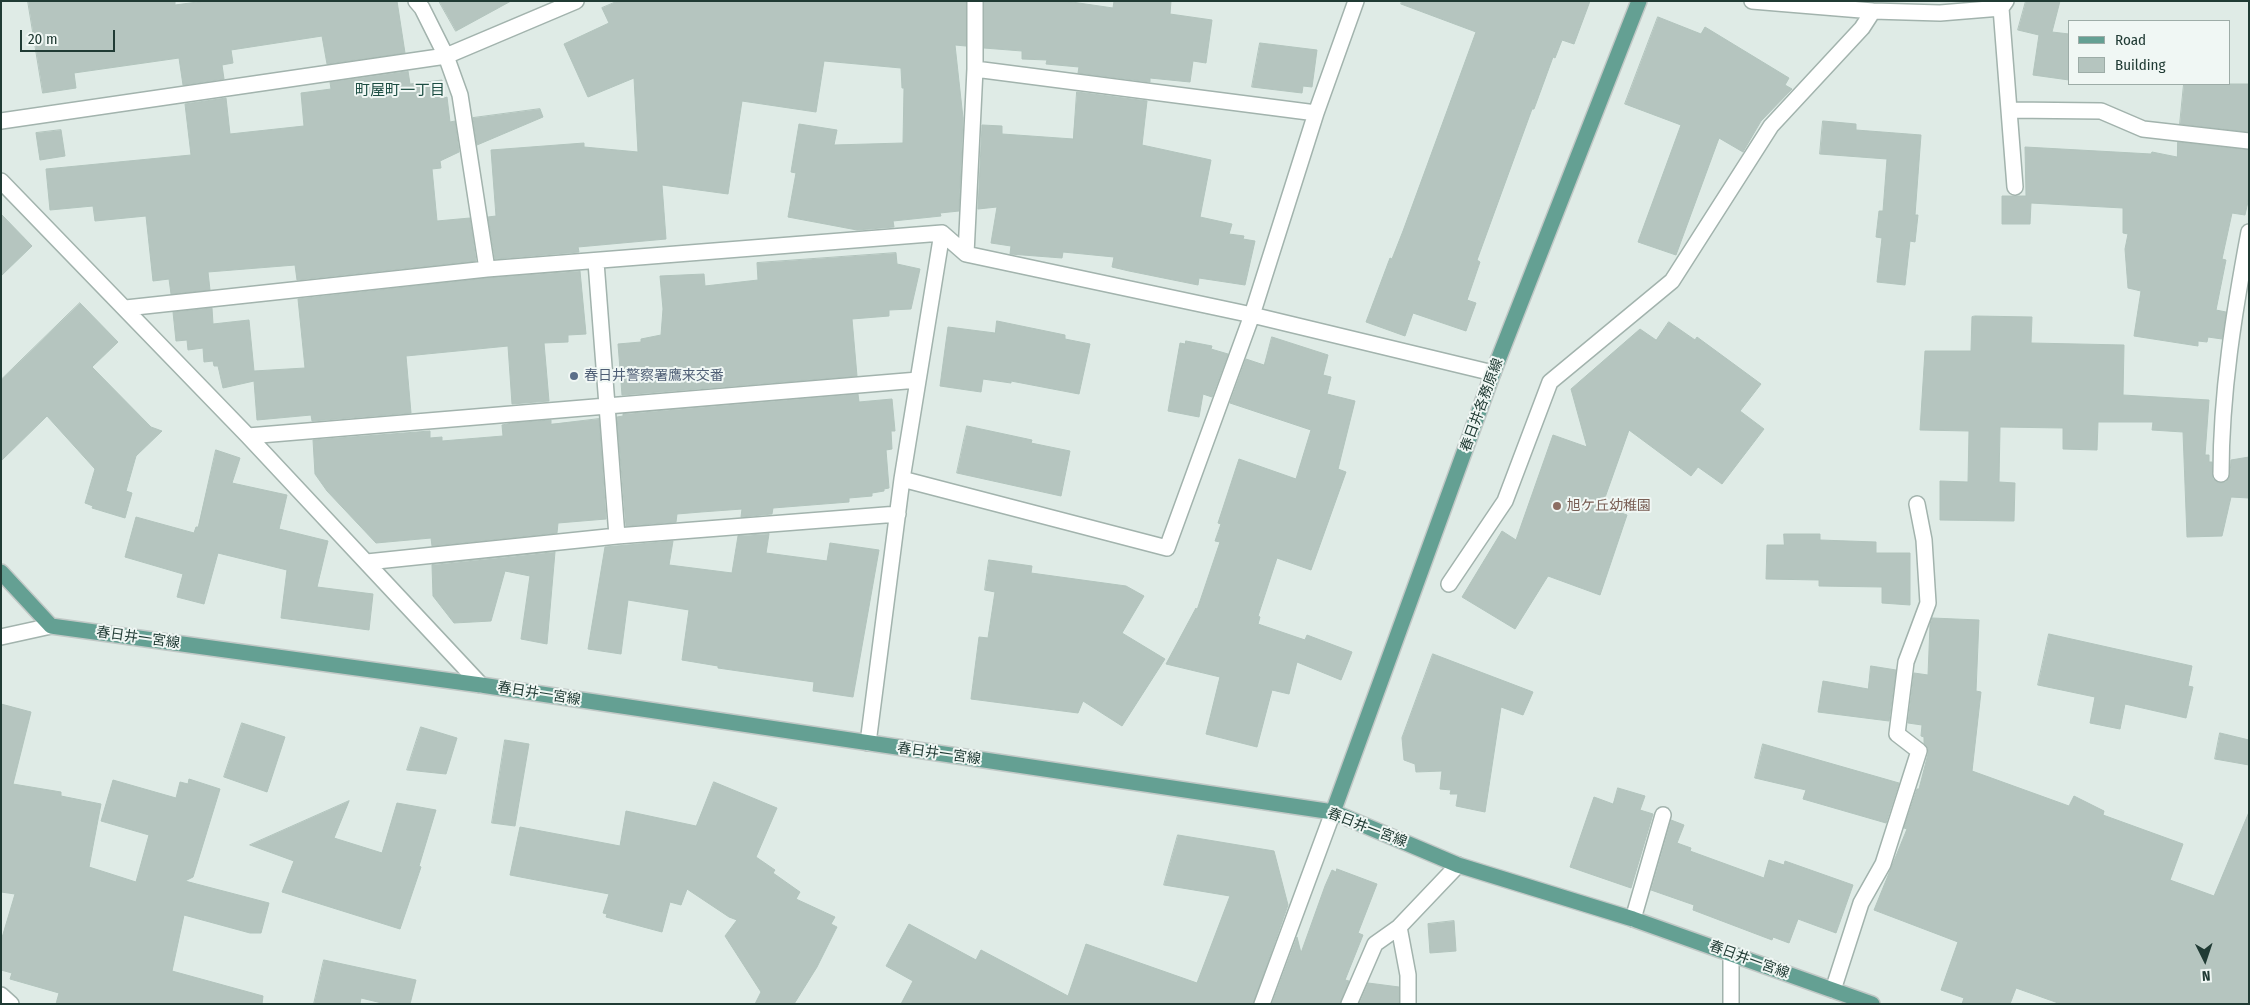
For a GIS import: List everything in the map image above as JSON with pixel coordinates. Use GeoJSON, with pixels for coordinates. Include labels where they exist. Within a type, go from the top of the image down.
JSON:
{"type":"FeatureCollection","features":[{"type":"Feature","properties":{"kind":"main road","name":"春日井各務原線"},"geometry":{"type":"LineString","coordinates":[[1333,812],[1494,373],[1639,1]]}},
{"type":"Feature","properties":{"kind":"main road"},"geometry":{"type":"LineString","coordinates":[[1,572],[51,626]]}},
{"type":"Feature","properties":{"kind":"main road","name":"春日井一宮線"},"geometry":{"type":"LineString","coordinates":[[51,626],[481,686],[1333,812],[1458,865],[1633,919],[1833,990],[1849,1000],[1872,1004]]}},
{"type":"Feature","properties":{"kind":"street"},"geometry":{"type":"LineString","coordinates":[[416,1],[422,8],[446,56],[460,95],[486,269]]}},
{"type":"Feature","properties":{"kind":"street"},"geometry":{"type":"LineString","coordinates":[[1,121],[446,56],[555,6],[576,1]]}},
{"type":"Feature","properties":{"kind":"street"},"geometry":{"type":"LineString","coordinates":[[966,254],[975,69],[975,1]]}},
{"type":"Feature","properties":{"kind":"street"},"geometry":{"type":"LineString","coordinates":[[902,479],[1166,548],[1252,315],[1316,113],[1356,1]]}},
{"type":"Feature","properties":{"kind":"street"},"geometry":{"type":"LineString","coordinates":[[1752,1],[1873,11],[1940,13],[2003,5],[2015,187]]}},
{"type":"Feature","properties":{"kind":"street"},"geometry":{"type":"LineString","coordinates":[[1449,584],[1504,501],[1550,382],[1672,281],[1771,126],[1862,28],[1873,11]]}},
{"type":"Feature","properties":{"kind":"street"},"geometry":{"type":"LineString","coordinates":[[975,69],[1316,113]]}},
{"type":"Feature","properties":{"kind":"street"},"geometry":{"type":"LineString","coordinates":[[2010,110],[2101,111],[2143,129],[2249,141]]}},
{"type":"Feature","properties":{"kind":"street"},"geometry":{"type":"LineString","coordinates":[[1,181],[248,436],[481,686]]}},
{"type":"Feature","properties":{"kind":"street"},"geometry":{"type":"LineString","coordinates":[[2221,474],[2221,435],[2233,320],[2249,232]]}},
{"type":"Feature","properties":{"kind":"street"},"geometry":{"type":"LineString","coordinates":[[126,308],[486,269],[596,262],[942,233],[966,254],[1252,315],[1494,373]]}},
{"type":"Feature","properties":{"kind":"street"},"geometry":{"type":"LineString","coordinates":[[868,743],[902,479],[942,233]]}},
{"type":"Feature","properties":{"kind":"street"},"geometry":{"type":"LineString","coordinates":[[596,262],[617,536]]}},
{"type":"Feature","properties":{"kind":"street"},"geometry":{"type":"LineString","coordinates":[[248,436],[918,380]]}},
{"type":"Feature","properties":{"kind":"street"},"geometry":{"type":"LineString","coordinates":[[1833,990],[1862,903],[1883,864],[1919,751],[1897,734],[1906,662],[1928,603],[1924,540],[1917,504]]}},
{"type":"Feature","properties":{"kind":"street"},"geometry":{"type":"LineString","coordinates":[[366,562],[617,536],[898,514]]}},
{"type":"Feature","properties":{"kind":"street"},"geometry":{"type":"LineString","coordinates":[[1,637],[51,626]]}},
{"type":"Feature","properties":{"kind":"street"},"geometry":{"type":"LineString","coordinates":[[1262,1004],[1333,812]]}},
{"type":"Feature","properties":{"kind":"street"},"geometry":{"type":"LineString","coordinates":[[1633,919],[1664,815]]}},
{"type":"Feature","properties":{"kind":"street"},"geometry":{"type":"LineString","coordinates":[[1349,1004],[1375,944],[1399,927],[1458,865]]}},
{"type":"Feature","properties":{"kind":"street"},"geometry":{"type":"LineString","coordinates":[[1399,927],[1408,975],[1408,1004]]}},
{"type":"Feature","properties":{"kind":"street"},"geometry":{"type":"LineString","coordinates":[[1731,954],[1731,1004]]}},
{"type":"Feature","properties":{"kind":"street"},"geometry":{"type":"LineString","coordinates":[[1,995],[11,1004]]}},
{"type":"Feature","properties":{"kind":"building"},"geometry":{"type":"Polygon","coordinates":[[[28,1],[175,1],[175,5],[205,1],[397,1],[405,53],[327,64],[322,36],[231,50],[233,63],[222,65],[224,79],[183,85],[179,58],[74,73],[76,88],[43,93],[28,1]]]}},
{"type":"Feature","properties":{"kind":"building"},"geometry":{"type":"Polygon","coordinates":[[[439,1],[511,1],[456,31],[439,1]]]}},
{"type":"Feature","properties":{"kind":"building"},"geometry":{"type":"Polygon","coordinates":[[[618,1],[966,1],[966,46],[955,45],[963,118],[959,211],[940,213],[941,216],[893,221],[894,227],[857,230],[788,217],[796,173],[791,172],[799,124],[837,130],[834,145],[903,143],[904,88],[902,88],[901,68],[824,61],[816,112],[742,101],[728,194],[662,185],[666,239],[578,247],[579,252],[495,259],[488,217],[496,216],[491,150],[584,143],[584,147],[638,152],[634,78],[588,97],[564,44],[609,23],[602,8],[618,1]]]}},
{"type":"Feature","properties":{"kind":"building"},"geometry":{"type":"Polygon","coordinates":[[[984,1],[1065,1],[1113,8],[1114,1],[1171,1],[1170,14],[1212,20],[1206,63],[1193,61],[1190,82],[1150,78],[1150,82],[1078,73],[1079,67],[1046,64],[1047,60],[1022,59],[1022,51],[984,48],[984,1]]]}},
{"type":"Feature","properties":{"kind":"building"},"geometry":{"type":"Polygon","coordinates":[[[1402,1],[1590,1],[1574,44],[1562,40],[1555,58],[1553,57],[1534,109],[1532,109],[1477,260],[1480,262],[1467,300],[1476,303],[1466,331],[1413,313],[1405,336],[1366,322],[1390,258],[1392,259],[1403,231],[1476,32],[1401,4],[1402,1]]]}},
{"type":"Feature","properties":{"kind":"building"},"geometry":{"type":"Polygon","coordinates":[[[2026,1],[2060,1],[2052,32],[2068,34],[2068,80],[2033,75],[2039,35],[2018,30],[2026,1]]]}},
{"type":"Feature","properties":{"kind":"building"},"geometry":{"type":"Polygon","coordinates":[[[1658,17],[1701,34],[1705,27],[1789,78],[1785,85],[1792,89],[1761,121],[1743,152],[1719,138],[1676,255],[1638,242],[1681,125],[1625,104],[1658,17]]]}},
{"type":"Feature","properties":{"kind":"building"},"geometry":{"type":"Polygon","coordinates":[[[1260,43],[1317,50],[1312,87],[1303,86],[1302,93],[1252,87],[1260,43]]]}},
{"type":"Feature","properties":{"kind":"building"},"geometry":{"type":"Polygon","coordinates":[[[408,71],[410,84],[442,80],[444,98],[447,97],[450,122],[455,121],[459,152],[440,161],[441,168],[432,169],[437,221],[470,218],[476,261],[297,280],[295,265],[208,272],[210,290],[171,294],[169,279],[153,281],[146,216],[95,221],[93,206],[50,210],[46,169],[191,155],[185,104],[226,98],[230,134],[304,126],[301,93],[331,89],[330,82],[408,71]]]}},
{"type":"Feature","properties":{"kind":"building"},"geometry":{"type":"Polygon","coordinates":[[[2249,84],[2249,132],[2180,124],[2184,85],[2249,84]]]}},
{"type":"Feature","properties":{"kind":"building"},"geometry":{"type":"Polygon","coordinates":[[[1077,92],[1147,101],[1142,145],[1211,160],[1200,217],[1232,224],[1229,234],[1244,236],[1243,239],[1255,241],[1245,285],[1199,278],[1198,285],[1129,271],[1112,267],[1114,257],[1063,252],[1062,258],[1010,254],[1011,246],[991,243],[997,207],[978,209],[982,125],[1002,126],[1002,134],[1073,139],[1077,92]]]}},
{"type":"Feature","properties":{"kind":"building"},"geometry":{"type":"Polygon","coordinates":[[[540,109],[543,117],[477,145],[473,118],[540,109]]]}},
{"type":"Feature","properties":{"kind":"building"},"geometry":{"type":"Polygon","coordinates":[[[1823,121],[1856,124],[1856,130],[1921,135],[1915,215],[1918,215],[1915,242],[1910,241],[1905,285],[1877,282],[1882,238],[1876,237],[1879,211],[1883,211],[1887,159],[1820,154],[1823,121]]]}},
{"type":"Feature","properties":{"kind":"building"},"geometry":{"type":"Polygon","coordinates":[[[61,130],[65,156],[40,160],[36,133],[61,130]]]}},
{"type":"Feature","properties":{"kind":"building"},"geometry":{"type":"Polygon","coordinates":[[[2178,142],[2249,150],[2249,197],[2245,215],[2232,213],[2222,259],[2226,260],[2216,310],[2226,312],[2222,339],[2208,337],[2207,342],[2198,341],[2198,346],[2134,336],[2141,291],[2128,288],[2125,249],[2128,234],[2123,233],[2123,208],[2031,203],[2030,224],[2002,224],[2002,196],[2026,196],[2025,147],[2151,154],[2152,152],[2177,157],[2178,142]]]}},
{"type":"Feature","properties":{"kind":"building"},"geometry":{"type":"Polygon","coordinates":[[[1,214],[32,246],[1,276],[1,214]]]}},
{"type":"Feature","properties":{"kind":"building"},"geometry":{"type":"Polygon","coordinates":[[[896,253],[897,264],[920,269],[911,309],[889,310],[889,316],[852,319],[857,376],[622,395],[618,344],[641,342],[641,339],[661,335],[663,309],[660,276],[704,274],[705,286],[758,280],[757,263],[896,253]]]}},
{"type":"Feature","properties":{"kind":"building"},"geometry":{"type":"Polygon","coordinates":[[[580,271],[586,334],[568,335],[568,342],[544,343],[549,401],[512,404],[508,346],[406,356],[411,413],[312,421],[311,415],[257,420],[254,381],[223,388],[218,366],[214,366],[213,361],[204,362],[203,348],[188,350],[187,340],[176,341],[173,312],[212,308],[213,324],[249,320],[254,371],[305,368],[298,299],[488,278],[580,271]]]}},
{"type":"Feature","properties":{"kind":"building"},"geometry":{"type":"Polygon","coordinates":[[[80,303],[118,342],[92,367],[151,427],[162,431],[136,456],[126,491],[132,493],[125,518],[92,508],[93,506],[85,503],[95,469],[47,416],[1,461],[1,380],[80,303]]]}},
{"type":"Feature","properties":{"kind":"building"},"geometry":{"type":"Polygon","coordinates":[[[1972,317],[2032,317],[2031,343],[2124,345],[2123,395],[2209,400],[2205,455],[2209,455],[2209,462],[2212,462],[2213,479],[2220,483],[2226,482],[2230,475],[2231,460],[2249,457],[2249,498],[2231,497],[2222,536],[2187,537],[2183,432],[2152,430],[2153,422],[2098,422],[2097,450],[2063,449],[2063,428],[2000,427],[1999,482],[2015,483],[2014,521],[1940,520],[1940,481],[1968,482],[1969,431],[1920,430],[1925,351],[1971,351],[1972,317]]]}},
{"type":"Feature","properties":{"kind":"building"},"geometry":{"type":"Polygon","coordinates":[[[997,321],[1065,335],[1065,339],[1090,344],[1079,394],[1011,381],[1011,383],[983,379],[981,392],[940,386],[948,327],[995,333],[997,321]]]}},
{"type":"Feature","properties":{"kind":"building"},"geometry":{"type":"Polygon","coordinates":[[[1669,322],[1695,340],[1697,337],[1761,384],[1740,411],[1764,429],[1722,484],[1698,467],[1691,476],[1629,430],[1602,506],[1627,515],[1600,595],[1548,576],[1515,629],[1462,597],[1502,531],[1516,540],[1553,435],[1587,447],[1571,389],[1640,329],[1656,340],[1669,322]]]}},
{"type":"Feature","properties":{"kind":"building"},"geometry":{"type":"Polygon","coordinates":[[[1272,337],[1328,355],[1323,375],[1331,377],[1327,394],[1355,401],[1338,469],[1346,472],[1311,570],[1277,558],[1258,616],[1260,617],[1258,624],[1305,640],[1307,635],[1352,652],[1341,680],[1297,662],[1289,694],[1272,690],[1257,747],[1206,734],[1220,677],[1166,664],[1196,608],[1197,610],[1220,542],[1215,541],[1221,524],[1218,523],[1239,459],[1296,479],[1311,430],[1230,403],[1246,359],[1264,365],[1272,337]]]}},
{"type":"Feature","properties":{"kind":"building"},"geometry":{"type":"Polygon","coordinates":[[[1186,341],[1212,346],[1211,349],[1228,354],[1212,397],[1203,394],[1199,417],[1168,411],[1180,343],[1185,344],[1186,341]]]}},
{"type":"Feature","properties":{"kind":"building"},"geometry":{"type":"Polygon","coordinates":[[[858,394],[859,402],[892,399],[895,431],[891,431],[892,449],[886,450],[889,488],[884,489],[884,491],[872,493],[872,496],[849,498],[849,502],[773,508],[772,514],[741,517],[742,509],[701,512],[677,514],[676,522],[626,526],[617,417],[623,416],[623,414],[858,394]]]}},
{"type":"Feature","properties":{"kind":"building"},"geometry":{"type":"Polygon","coordinates":[[[599,419],[606,519],[558,523],[557,533],[432,546],[431,538],[376,543],[327,491],[315,474],[313,440],[430,431],[430,438],[442,437],[442,441],[503,436],[502,425],[512,423],[551,420],[551,424],[599,419]]]}},
{"type":"Feature","properties":{"kind":"building"},"geometry":{"type":"Polygon","coordinates":[[[967,426],[1032,440],[1031,443],[1070,451],[1061,496],[957,473],[967,426]]]}},
{"type":"Feature","properties":{"kind":"building"},"geometry":{"type":"Polygon","coordinates":[[[216,450],[240,458],[232,483],[287,495],[279,529],[328,541],[317,587],[373,594],[369,630],[281,618],[287,570],[218,553],[204,604],[177,597],[183,574],[125,557],[136,517],[194,533],[196,527],[198,527],[216,450]]]}},
{"type":"Feature","properties":{"kind":"building"},"geometry":{"type":"Polygon","coordinates":[[[769,534],[766,553],[827,561],[830,543],[879,550],[853,697],[813,691],[814,682],[718,668],[718,666],[682,660],[689,610],[628,600],[621,654],[588,649],[605,547],[673,541],[669,565],[732,573],[738,536],[769,534]]]}},
{"type":"Feature","properties":{"kind":"building"},"geometry":{"type":"Polygon","coordinates":[[[1784,534],[1820,534],[1820,540],[1876,542],[1876,553],[1910,553],[1910,605],[1882,603],[1882,587],[1819,586],[1819,580],[1766,579],[1767,545],[1784,545],[1784,534]]]}},
{"type":"Feature","properties":{"kind":"building"},"geometry":{"type":"Polygon","coordinates":[[[555,552],[547,644],[521,639],[530,576],[505,571],[491,621],[454,623],[433,596],[432,565],[555,552]]]}},
{"type":"Feature","properties":{"kind":"building"},"geometry":{"type":"Polygon","coordinates":[[[989,560],[1032,566],[1031,573],[1126,586],[1144,596],[1122,633],[1165,659],[1122,726],[1083,701],[1078,713],[971,699],[979,637],[988,638],[995,592],[985,590],[989,560]]]}},
{"type":"Feature","properties":{"kind":"building"},"geometry":{"type":"Polygon","coordinates":[[[1932,618],[1979,620],[1976,691],[1981,692],[1972,771],[2069,806],[2074,796],[2104,811],[2103,815],[2183,844],[2170,880],[2214,896],[2249,812],[2249,1004],[2061,1004],[2016,988],[2010,1004],[1962,1004],[1964,998],[1941,990],[1958,942],[1874,910],[1907,829],[1904,828],[1917,789],[1919,789],[1928,754],[1924,737],[1921,736],[1922,725],[1908,723],[1914,673],[1928,675],[1930,625],[1932,618]]]}},
{"type":"Feature","properties":{"kind":"building"},"geometry":{"type":"Polygon","coordinates":[[[2049,634],[2192,666],[2188,686],[2193,687],[2186,718],[2125,704],[2120,729],[2090,723],[2095,697],[2038,685],[2049,634]]]}},
{"type":"Feature","properties":{"kind":"building"},"geometry":{"type":"Polygon","coordinates":[[[1433,654],[1533,692],[1523,715],[1501,707],[1485,812],[1456,806],[1458,794],[1450,794],[1451,790],[1440,789],[1442,771],[1416,772],[1415,764],[1404,760],[1402,738],[1433,654]]]}},
{"type":"Feature","properties":{"kind":"building"},"geometry":{"type":"Polygon","coordinates":[[[1871,666],[1896,670],[1889,721],[1818,712],[1823,681],[1868,689],[1871,666]]]}},
{"type":"Feature","properties":{"kind":"building"},"geometry":{"type":"Polygon","coordinates":[[[1,704],[31,712],[13,784],[61,792],[61,796],[101,804],[89,867],[136,882],[149,835],[101,821],[113,780],[176,798],[180,782],[188,784],[189,779],[220,789],[193,877],[185,881],[269,903],[261,933],[250,933],[184,915],[172,971],[263,996],[262,1004],[56,1004],[59,993],[10,979],[12,973],[1,970],[1,941],[15,894],[1,892],[1,704]]]}},
{"type":"Feature","properties":{"kind":"building"},"geometry":{"type":"Polygon","coordinates":[[[242,723],[285,737],[267,792],[224,777],[242,723]]]}},
{"type":"Feature","properties":{"kind":"building"},"geometry":{"type":"Polygon","coordinates":[[[421,727],[457,738],[446,774],[407,770],[421,727]]]}},
{"type":"Feature","properties":{"kind":"building"},"geometry":{"type":"Polygon","coordinates":[[[2220,733],[2249,740],[2249,765],[2215,759],[2220,733]]]}},
{"type":"Feature","properties":{"kind":"building"},"geometry":{"type":"Polygon","coordinates":[[[505,740],[529,744],[515,826],[492,823],[505,740]]]}},
{"type":"Feature","properties":{"kind":"building"},"geometry":{"type":"Polygon","coordinates":[[[1763,744],[1899,783],[1886,823],[1803,799],[1806,790],[1755,778],[1763,744]]]}},
{"type":"Feature","properties":{"kind":"building"},"geometry":{"type":"Polygon","coordinates":[[[714,782],[777,808],[756,857],[775,870],[773,873],[800,892],[796,899],[835,917],[831,924],[837,927],[817,967],[794,1004],[755,1004],[761,992],[725,936],[737,920],[729,917],[687,889],[681,905],[670,902],[662,932],[606,917],[607,914],[603,913],[609,894],[510,875],[520,827],[620,846],[626,811],[696,826],[714,782]]]}},
{"type":"Feature","properties":{"kind":"building"},"geometry":{"type":"Polygon","coordinates":[[[1618,788],[1645,796],[1640,810],[1653,814],[1631,888],[1570,867],[1594,797],[1613,804],[1618,788]]]}},
{"type":"Feature","properties":{"kind":"building"},"geometry":{"type":"Polygon","coordinates":[[[349,801],[334,838],[382,853],[397,803],[436,810],[419,866],[421,867],[400,929],[282,892],[294,861],[250,845],[349,801]]]}},
{"type":"Feature","properties":{"kind":"building"},"geometry":{"type":"Polygon","coordinates":[[[1671,820],[1684,825],[1677,843],[1691,848],[1690,851],[1764,878],[1769,860],[1784,865],[1785,861],[1853,885],[1836,933],[1798,919],[1789,943],[1773,937],[1772,940],[1693,910],[1694,905],[1651,890],[1671,820]]]}},
{"type":"Feature","properties":{"kind":"building"},"geometry":{"type":"Polygon","coordinates":[[[1178,835],[1274,851],[1288,905],[1253,1004],[901,1004],[913,981],[886,966],[909,924],[976,960],[981,950],[1068,996],[1086,944],[1197,983],[1230,896],[1164,885],[1178,835]]]}},
{"type":"Feature","properties":{"kind":"building"},"geometry":{"type":"Polygon","coordinates":[[[1337,869],[1377,884],[1358,933],[1363,935],[1345,980],[1349,981],[1340,1004],[1272,1004],[1297,937],[1301,953],[1325,886],[1332,870],[1336,872],[1337,869]]]}},
{"type":"Feature","properties":{"kind":"building"},"geometry":{"type":"Polygon","coordinates":[[[1454,921],[1456,951],[1430,953],[1428,924],[1454,921]]]}},
{"type":"Feature","properties":{"kind":"building"},"geometry":{"type":"Polygon","coordinates":[[[324,960],[416,980],[410,1004],[386,1004],[361,998],[360,1004],[314,1004],[324,960]]]}},
{"type":"Feature","properties":{"kind":"building"},"geometry":{"type":"Polygon","coordinates":[[[1368,983],[1399,987],[1399,1004],[1359,1004],[1368,983]]]}},
{"type":"Feature","properties":{"kind":"place","name":"春日井警察署鷹来交番"},"geometry":{"type":"Point","coordinates":[574,376]}},
{"type":"Feature","properties":{"kind":"place","name":"旭ケ丘幼稚園"},"geometry":{"type":"Point","coordinates":[1557,506]}},
{"type":"Feature","properties":{"kind":"district","name":"町屋町一丁目"},"geometry":{"type":"Point","coordinates":[400,91]}}]}
